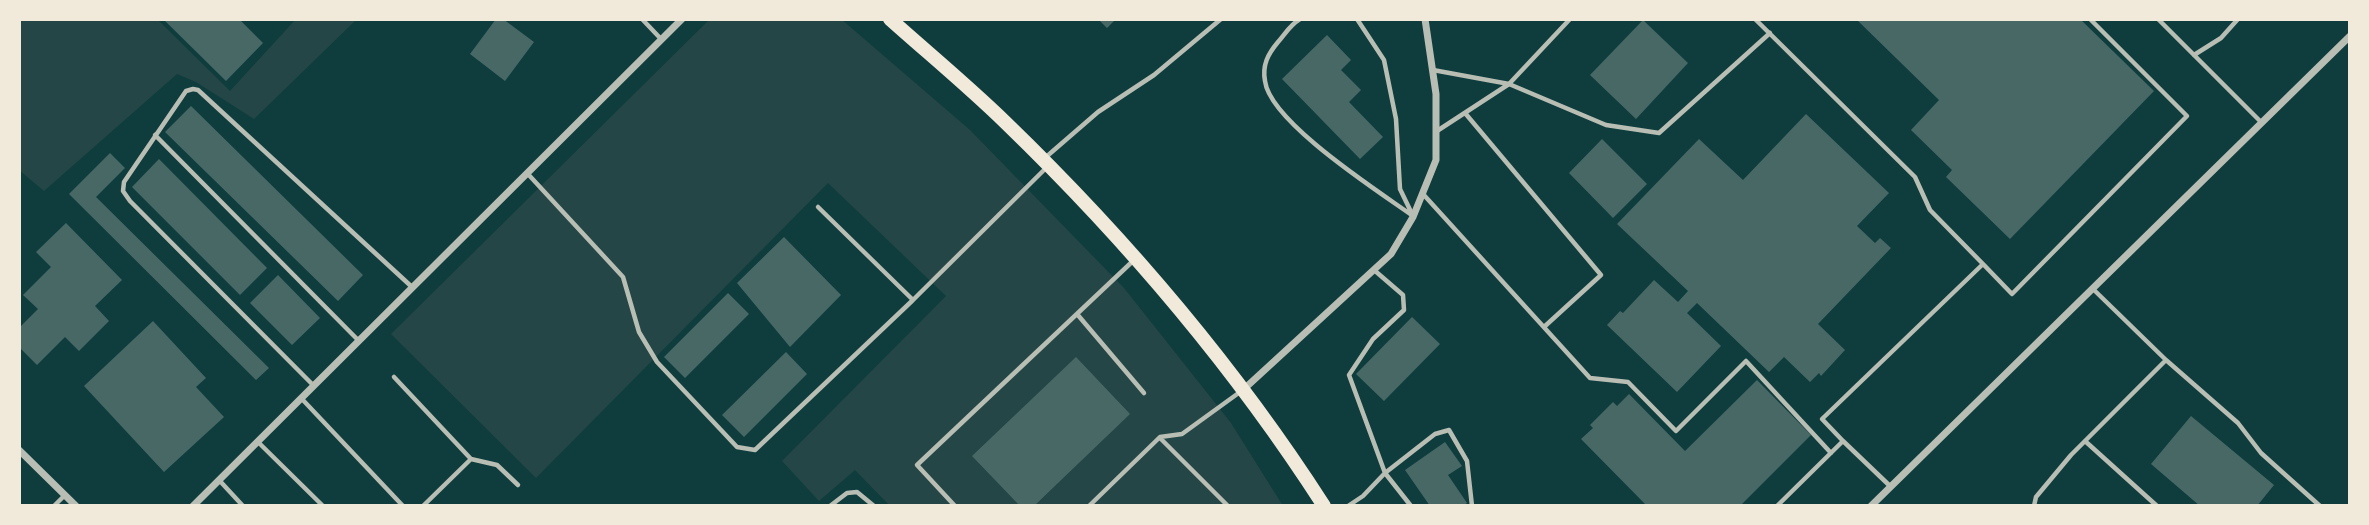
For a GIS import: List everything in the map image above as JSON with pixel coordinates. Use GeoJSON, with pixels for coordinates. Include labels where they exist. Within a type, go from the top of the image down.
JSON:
{"type":"FeatureCollection","features":[{"type":"Feature","properties":{"kind":"main road"},"geometry":{"type":"LineString","coordinates":[[891,20],[1004,121],[1087,204],[1244,390],[1324,506]]}},
{"type":"Feature","properties":{"kind":"street"},"geometry":{"type":"LineString","coordinates":[[193,506],[682,19]]}},
{"type":"Feature","properties":{"kind":"street"},"geometry":{"type":"LineString","coordinates":[[1244,390],[1391,254],[1413,217],[1436,160],[1433,70],[1425,19]]}},
{"type":"Feature","properties":{"kind":"street"},"geometry":{"type":"LineString","coordinates":[[1871,506],[2350,36]]}},
{"type":"Feature","properties":{"kind":"street"},"geometry":{"type":"LineString","coordinates":[[19,450],[76,506]]}},
{"type":"Feature","properties":{"kind":"lane"},"geometry":{"type":"LineString","coordinates":[[642,19],[662,39]]}},
{"type":"Feature","properties":{"kind":"lane"},"geometry":{"type":"LineString","coordinates":[[527,173],[623,276],[639,332],[657,362],[737,447],[755,450],[914,300],[1045,163],[1098,112],[1154,75],[1221,19]]}},
{"type":"Feature","properties":{"kind":"lane"},"geometry":{"type":"LineString","coordinates":[[1300,19],[1266,58],[1264,82],[1279,110],[1309,140],[1413,217]]}},
{"type":"Feature","properties":{"kind":"lane"},"geometry":{"type":"LineString","coordinates":[[1357,19],[1384,60],[1396,119],[1400,188],[1413,217]]}},
{"type":"Feature","properties":{"kind":"lane"},"geometry":{"type":"LineString","coordinates":[[1437,131],[1509,84],[1570,19]]}},
{"type":"Feature","properties":{"kind":"lane"},"geometry":{"type":"LineString","coordinates":[[1755,19],[1915,177],[1930,210],[2012,294],[2187,116],[2090,19]]}},
{"type":"Feature","properties":{"kind":"lane"},"geometry":{"type":"LineString","coordinates":[[2158,19],[2262,123]]}},
{"type":"Feature","properties":{"kind":"lane"},"geometry":{"type":"LineString","coordinates":[[2194,55],[2221,38],[2238,19]]}},
{"type":"Feature","properties":{"kind":"lane"},"geometry":{"type":"LineString","coordinates":[[1433,70],[1509,84],[1606,125],[1659,133],[1770,33]]}},
{"type":"Feature","properties":{"kind":"lane"},"geometry":{"type":"LineString","coordinates":[[314,386],[123,191],[124,182],[186,91],[198,90],[412,288]]}},
{"type":"Feature","properties":{"kind":"lane"},"geometry":{"type":"LineString","coordinates":[[1465,113],[1601,275],[1544,327]]}},
{"type":"Feature","properties":{"kind":"lane"},"geometry":{"type":"LineString","coordinates":[[155,135],[359,341]]}},
{"type":"Feature","properties":{"kind":"lane"},"geometry":{"type":"LineString","coordinates":[[1423,194],[1590,378],[1628,382],[1676,431],[1746,361],[1831,453]]}},
{"type":"Feature","properties":{"kind":"lane"},"geometry":{"type":"LineString","coordinates":[[818,207],[914,300]]}},
{"type":"Feature","properties":{"kind":"lane"},"geometry":{"type":"LineString","coordinates":[[955,506],[917,465],[1135,259]]}},
{"type":"Feature","properties":{"kind":"lane"},"geometry":{"type":"LineString","coordinates":[[1891,487],[1822,419],[1983,264]]}},
{"type":"Feature","properties":{"kind":"lane"},"geometry":{"type":"LineString","coordinates":[[1374,269],[1403,295],[1404,310],[1373,339],[1349,375],[1385,473],[1411,506]]}},
{"type":"Feature","properties":{"kind":"lane"},"geometry":{"type":"LineString","coordinates":[[2093,289],[2166,360],[2238,423],[2261,453],[2320,506]]}},
{"type":"Feature","properties":{"kind":"lane"},"geometry":{"type":"LineString","coordinates":[[1077,314],[1144,393]]}},
{"type":"Feature","properties":{"kind":"lane"},"geometry":{"type":"LineString","coordinates":[[2034,506],[2036,497],[2085,441],[2166,360]]}},
{"type":"Feature","properties":{"kind":"lane"},"geometry":{"type":"LineString","coordinates":[[394,377],[471,459],[497,465],[518,485]]}},
{"type":"Feature","properties":{"kind":"lane"},"geometry":{"type":"LineString","coordinates":[[1089,506],[1160,437],[1182,434],[1244,390]]}},
{"type":"Feature","properties":{"kind":"lane"},"geometry":{"type":"LineString","coordinates":[[301,398],[403,506]]}},
{"type":"Feature","properties":{"kind":"lane"},"geometry":{"type":"LineString","coordinates":[[1348,506],[1435,434],[1449,430],[1467,461],[1472,506]]}},
{"type":"Feature","properties":{"kind":"lane"},"geometry":{"type":"LineString","coordinates":[[1160,437],[1228,506]]}},
{"type":"Feature","properties":{"kind":"lane"},"geometry":{"type":"LineString","coordinates":[[1777,506],[1843,441]]}},
{"type":"Feature","properties":{"kind":"lane"},"geometry":{"type":"LineString","coordinates":[[2085,441],[2157,506]]}},
{"type":"Feature","properties":{"kind":"lane"},"geometry":{"type":"LineString","coordinates":[[258,442],[324,506]]}},
{"type":"Feature","properties":{"kind":"lane"},"geometry":{"type":"LineString","coordinates":[[423,506],[471,459]]}},
{"type":"Feature","properties":{"kind":"lane"},"geometry":{"type":"LineString","coordinates":[[219,480],[243,506]]}},
{"type":"Feature","properties":{"kind":"lane"},"geometry":{"type":"LineString","coordinates":[[831,506],[847,493],[858,492],[874,506]]}},
{"type":"Feature","properties":{"kind":"lane"},"geometry":{"type":"LineString","coordinates":[[54,506],[65,495]]}},
{"type":"Feature","properties":{"kind":"shaded area"},"geometry":{"type":"Polygon","coordinates":[[[19,19],[157,19],[230,91],[296,19],[357,19],[254,119],[196,82],[177,74],[44,191],[19,170],[19,19]]]}},
{"type":"Feature","properties":{"kind":"shaded area"},"geometry":{"type":"Polygon","coordinates":[[[710,19],[841,19],[970,130],[1124,288],[1231,423],[1283,506],[890,506],[855,470],[819,501],[782,461],[946,296],[828,183],[536,478],[391,334],[710,19]]]}},
{"type":"Feature","properties":{"kind":"building"},"geometry":{"type":"Polygon","coordinates":[[[163,19],[239,19],[263,43],[226,81],[163,19]]]}},
{"type":"Feature","properties":{"kind":"building"},"geometry":{"type":"Polygon","coordinates":[[[496,19],[503,19],[534,42],[505,81],[470,54],[496,19]]]}},
{"type":"Feature","properties":{"kind":"building"},"geometry":{"type":"Polygon","coordinates":[[[1098,19],[1116,19],[1107,28],[1098,19]]]}},
{"type":"Feature","properties":{"kind":"building"},"geometry":{"type":"Polygon","coordinates":[[[1856,19],[2080,19],[2154,91],[2010,239],[1946,177],[1952,170],[1911,130],[1939,100],[1856,19]]]}},
{"type":"Feature","properties":{"kind":"building"},"geometry":{"type":"Polygon","coordinates":[[[1643,20],[1688,63],[1636,119],[1590,75],[1643,20]]]}},
{"type":"Feature","properties":{"kind":"building"},"geometry":{"type":"Polygon","coordinates":[[[1327,35],[1351,60],[1341,70],[1361,90],[1349,102],[1383,137],[1360,159],[1282,79],[1327,35]]]}},
{"type":"Feature","properties":{"kind":"building"},"geometry":{"type":"Polygon","coordinates":[[[191,106],[363,275],[338,301],[165,132],[191,106]]]}},
{"type":"Feature","properties":{"kind":"building"},"geometry":{"type":"Polygon","coordinates":[[[1806,114],[1889,193],[1857,226],[1875,243],[1880,238],[1891,248],[1818,324],[1845,350],[1821,376],[1819,373],[1810,382],[1784,357],[1769,372],[1697,303],[1687,313],[1721,346],[1677,392],[1607,325],[1620,311],[1623,313],[1654,280],[1678,302],[1688,291],[1617,224],[1699,139],[1743,180],[1806,114]]]}},
{"type":"Feature","properties":{"kind":"building"},"geometry":{"type":"Polygon","coordinates":[[[1602,139],[1647,184],[1613,218],[1569,173],[1602,139]]]}},
{"type":"Feature","properties":{"kind":"building"},"geometry":{"type":"Polygon","coordinates":[[[110,153],[125,168],[96,197],[269,368],[256,380],[69,194],[110,153]]]}},
{"type":"Feature","properties":{"kind":"building"},"geometry":{"type":"Polygon","coordinates":[[[159,159],[267,268],[240,295],[132,187],[159,159]]]}},
{"type":"Feature","properties":{"kind":"building"},"geometry":{"type":"Polygon","coordinates":[[[66,223],[122,280],[95,306],[109,321],[79,351],[65,337],[37,365],[19,347],[19,328],[38,309],[23,295],[51,267],[36,252],[66,223]]]}},
{"type":"Feature","properties":{"kind":"building"},"geometry":{"type":"Polygon","coordinates":[[[784,237],[841,295],[790,347],[737,283],[784,237]]]}},
{"type":"Feature","properties":{"kind":"building"},"geometry":{"type":"Polygon","coordinates":[[[278,275],[320,318],[292,345],[250,303],[278,275]]]}},
{"type":"Feature","properties":{"kind":"building"},"geometry":{"type":"Polygon","coordinates":[[[728,293],[749,314],[685,378],[664,357],[728,293]]]}},
{"type":"Feature","properties":{"kind":"building"},"geometry":{"type":"Polygon","coordinates":[[[1412,317],[1440,344],[1384,401],[1356,374],[1412,317]]]}},
{"type":"Feature","properties":{"kind":"building"},"geometry":{"type":"Polygon","coordinates":[[[153,321],[206,378],[196,387],[224,417],[164,472],[84,386],[153,321]]]}},
{"type":"Feature","properties":{"kind":"building"},"geometry":{"type":"Polygon","coordinates":[[[786,352],[807,374],[744,437],[722,415],[786,352]]]}},
{"type":"Feature","properties":{"kind":"building"},"geometry":{"type":"Polygon","coordinates":[[[1076,357],[1130,414],[1034,506],[1020,506],[972,456],[1076,357]]]}},
{"type":"Feature","properties":{"kind":"building"},"geometry":{"type":"Polygon","coordinates":[[[1757,380],[1811,435],[1740,506],[1647,506],[1581,439],[1593,428],[1590,425],[1613,402],[1617,406],[1629,394],[1685,451],[1757,380]]]}},
{"type":"Feature","properties":{"kind":"building"},"geometry":{"type":"Polygon","coordinates":[[[2191,416],[2274,485],[2257,506],[2200,506],[2151,464],[2191,416]]]}},
{"type":"Feature","properties":{"kind":"building"},"geometry":{"type":"Polygon","coordinates":[[[1445,442],[1462,466],[1448,475],[1467,503],[1463,506],[1430,506],[1405,470],[1445,442]]]}}]}
